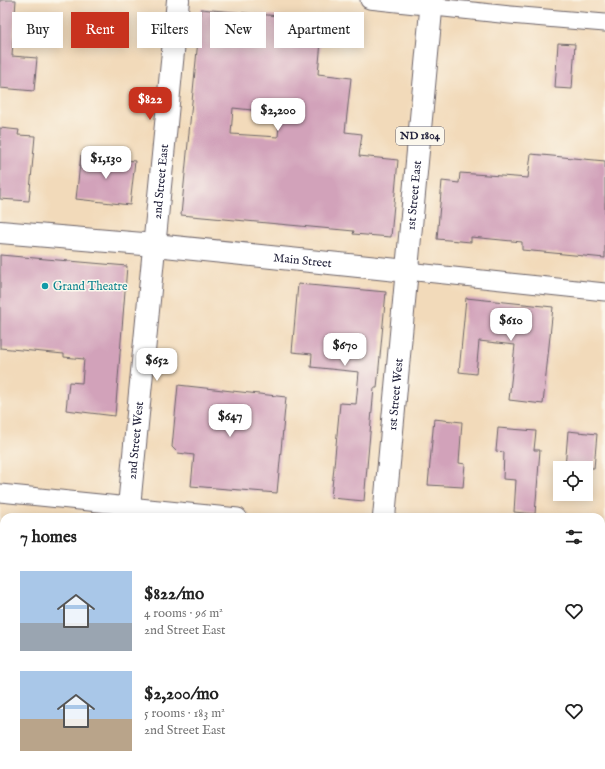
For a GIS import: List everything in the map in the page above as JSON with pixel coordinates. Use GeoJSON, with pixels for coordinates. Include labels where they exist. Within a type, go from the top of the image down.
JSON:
{"type":"FeatureCollection","features":[{"type":"Feature","properties":{"kind":"main road","name":"2nd Street East"},"geometry":{"type":"LineString","coordinates":[[155,245],[178,0]]}},
{"type":"Feature","properties":{"kind":"main road","name":"1st Street East"},"geometry":{"type":"LineString","coordinates":[[407,271],[432,4]]}},
{"type":"Feature","properties":{"kind":"main road","name":"Main Street"},"geometry":{"type":"LineString","coordinates":[[0,232],[155,245],[407,271]]}},
{"type":"Feature","properties":{"kind":"main road","name":"2nd Street West"},"geometry":{"type":"LineString","coordinates":[[128,511],[155,245]]}},
{"type":"Feature","properties":{"kind":"main road","name":"1st Street West"},"geometry":{"type":"LineString","coordinates":[[384,513],[407,271]]}},
{"type":"Feature","properties":{"kind":"street"},"geometry":{"type":"LineString","coordinates":[[368,0],[432,4],[605,23]]}},
{"type":"Feature","properties":{"kind":"street","name":"Main Street"},"geometry":{"type":"LineString","coordinates":[[407,271],[605,292]]}},
{"type":"Feature","properties":{"kind":"street"},"geometry":{"type":"LineString","coordinates":[[0,493],[128,511],[165,513]]}},
{"type":"Feature","properties":{"kind":"building"},"geometry":{"type":"Polygon","coordinates":[[[0,0],[16,0],[15,12],[12,12],[12,56],[37,58],[34,91],[0,88],[0,0]]]}},
{"type":"Feature","properties":{"kind":"building"},"geometry":{"type":"Polygon","coordinates":[[[201,9],[234,12],[210,12],[210,48],[266,48],[266,15],[274,16],[274,48],[320,48],[318,74],[351,78],[345,132],[362,134],[359,156],[398,160],[391,237],[353,234],[354,231],[181,215],[197,48],[202,48],[201,9]],[[233,108],[231,134],[278,137],[280,113],[233,108]]]}},
{"type":"Feature","properties":{"kind":"building"},"geometry":{"type":"Polygon","coordinates":[[[558,43],[575,44],[572,89],[555,88],[558,43]]]}},
{"type":"Feature","properties":{"kind":"building"},"geometry":{"type":"Polygon","coordinates":[[[0,128],[19,130],[18,135],[35,136],[29,201],[0,199],[0,128]]]}},
{"type":"Feature","properties":{"kind":"building"},"geometry":{"type":"Polygon","coordinates":[[[531,154],[605,161],[605,258],[522,250],[522,242],[471,237],[471,242],[437,239],[442,181],[459,183],[460,173],[528,178],[531,154]]]}},
{"type":"Feature","properties":{"kind":"building"},"geometry":{"type":"Polygon","coordinates":[[[81,155],[135,161],[130,205],[76,199],[81,155]]]}},
{"type":"Feature","properties":{"kind":"building"},"geometry":{"type":"Polygon","coordinates":[[[0,255],[127,266],[115,416],[66,410],[69,382],[82,383],[84,359],[64,357],[64,354],[0,348],[0,255]]]}},
{"type":"Feature","properties":{"kind":"building"},"geometry":{"type":"Polygon","coordinates":[[[298,284],[386,292],[377,388],[374,388],[364,501],[331,498],[340,403],[356,404],[359,372],[311,367],[312,354],[292,352],[298,284]]]}},
{"type":"Feature","properties":{"kind":"building"},"geometry":{"type":"Polygon","coordinates":[[[466,298],[553,307],[543,404],[509,400],[515,345],[479,341],[476,374],[459,372],[466,298]]]}},
{"type":"Feature","properties":{"kind":"building"},"geometry":{"type":"Polygon","coordinates":[[[178,385],[286,397],[277,493],[191,486],[194,455],[178,453],[172,447],[178,385]]]}},
{"type":"Feature","properties":{"kind":"building"},"geometry":{"type":"Polygon","coordinates":[[[434,419],[462,422],[459,463],[465,464],[463,487],[428,485],[434,419]]]}},
{"type":"Feature","properties":{"kind":"building"},"geometry":{"type":"Polygon","coordinates":[[[498,428],[536,431],[534,450],[540,450],[535,513],[514,512],[516,480],[503,479],[504,452],[496,451],[498,428]]]}},
{"type":"Feature","properties":{"kind":"building"},"geometry":{"type":"Polygon","coordinates":[[[568,431],[597,434],[594,468],[593,461],[566,461],[568,431]]]}},
{"type":"Feature","properties":{"kind":"place","name":"Grand Theatre"},"geometry":{"type":"Point","coordinates":[45,286]}}]}
